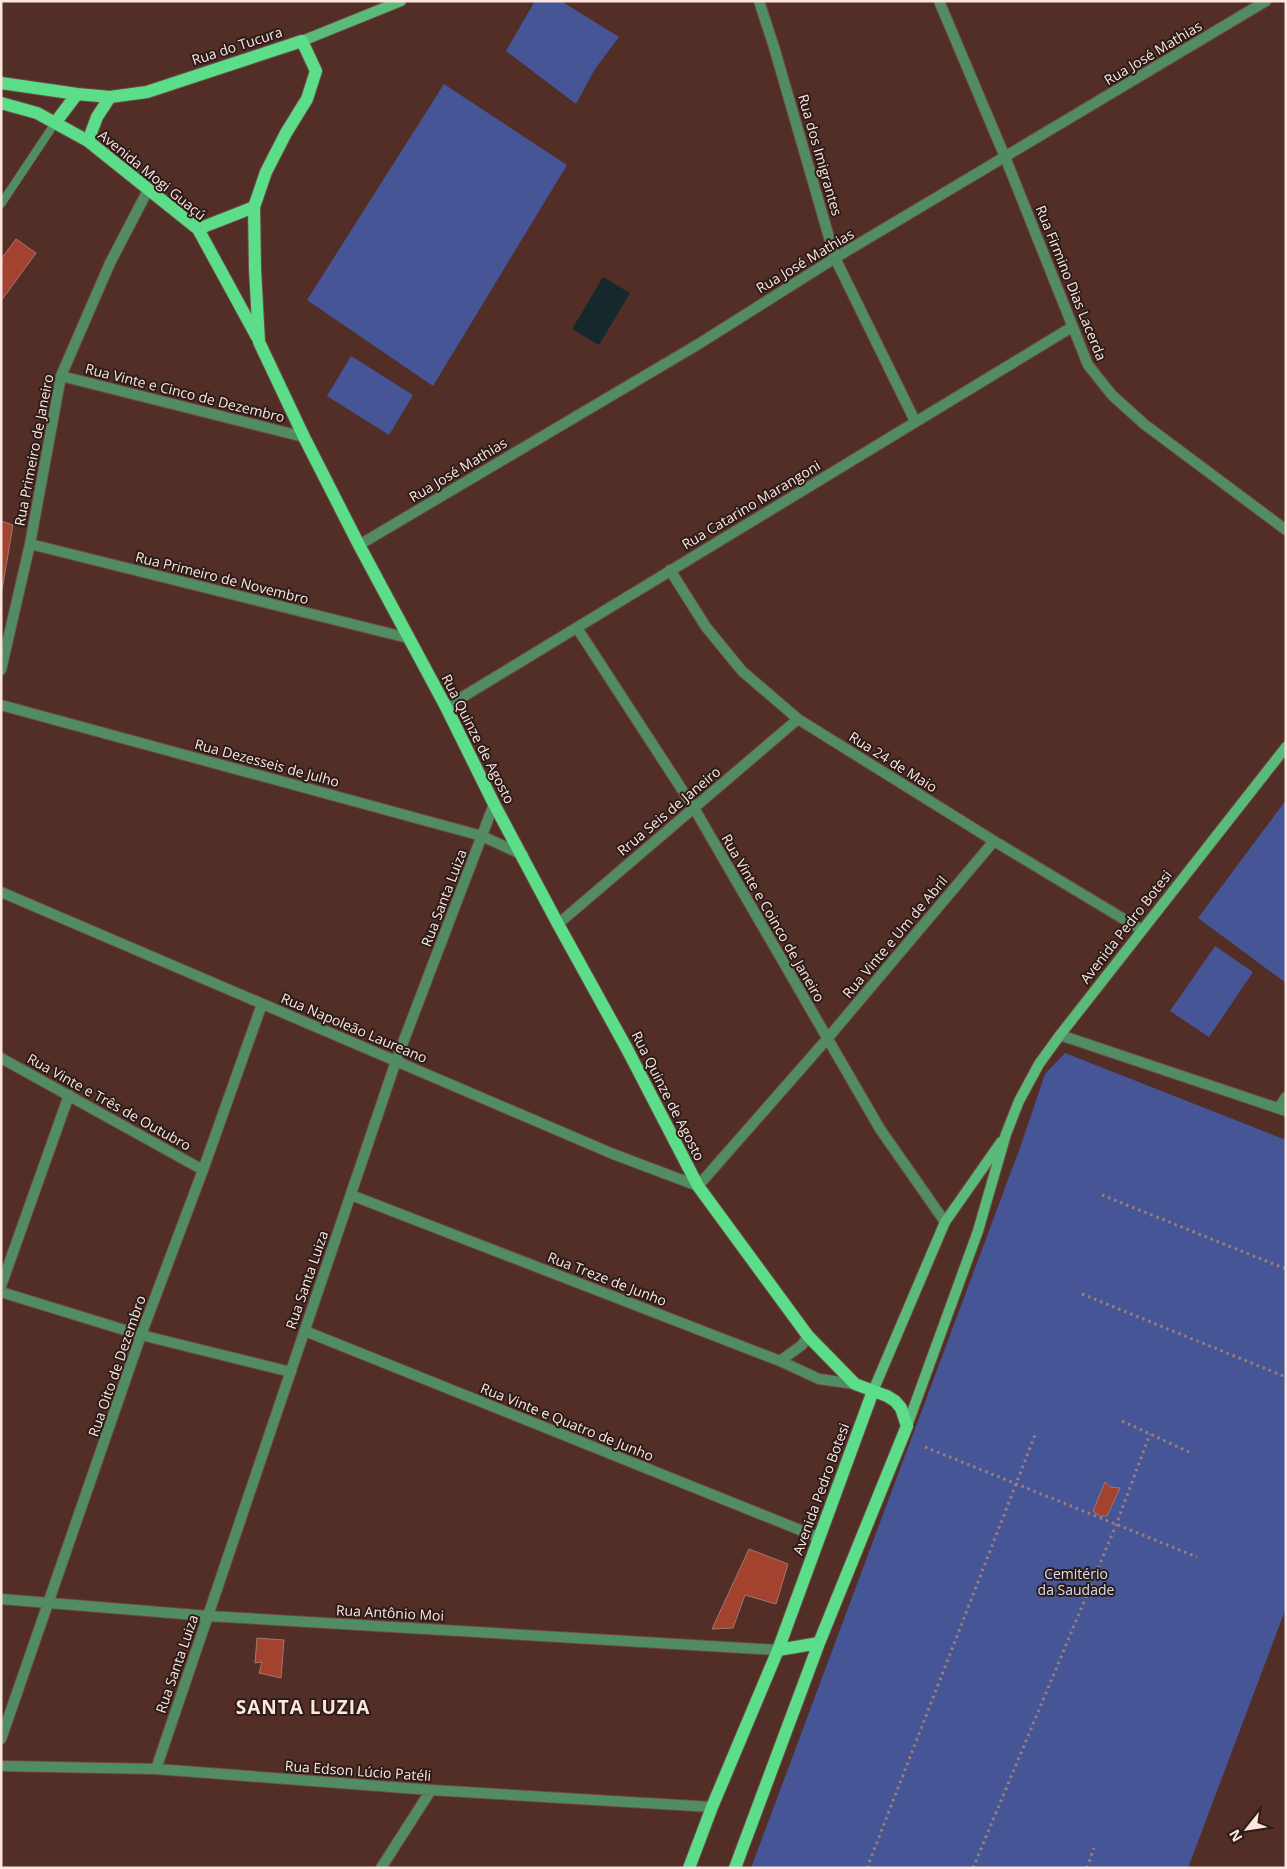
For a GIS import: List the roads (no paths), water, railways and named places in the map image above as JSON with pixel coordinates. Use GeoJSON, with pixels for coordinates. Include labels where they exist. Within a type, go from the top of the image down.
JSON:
{"type":"FeatureCollection","features":[{"type":"Feature","properties":{"kind":"main road","name":"Rua do Tucura"},"geometry":{"type":"LineString","coordinates":[[77,94],[110,97],[147,92],[302,41],[401,1]]}},
{"type":"Feature","properties":{"kind":"main road","name":"Rua Quinze de Agosto"},"geometry":{"type":"LineString","coordinates":[[302,41],[316,71],[306,98],[266,172],[254,207],[259,342],[304,437],[408,638],[446,707],[494,804],[558,924],[628,1048],[698,1186],[808,1336],[854,1384],[887,1396],[895,1401],[901,1408],[907,1426]]}},
{"type":"Feature","properties":{"kind":"main road"},"geometry":{"type":"LineString","coordinates":[[1,83],[77,94],[55,123]]}},
{"type":"Feature","properties":{"kind":"main road"},"geometry":{"type":"LineString","coordinates":[[88,141],[97,117],[110,97]]}},
{"type":"Feature","properties":{"kind":"main road","name":"Avenida Mogi Guaçú"},"geometry":{"type":"LineString","coordinates":[[1,103],[37,113],[88,141],[198,229],[259,342]]}},
{"type":"Feature","properties":{"kind":"main road"},"geometry":{"type":"LineString","coordinates":[[198,229],[254,207]]}},
{"type":"Feature","properties":{"kind":"main road","name":"Avenida Pedro Botesi"},"geometry":{"type":"LineString","coordinates":[[735,1868],[819,1643],[907,1426],[978,1231],[1006,1134],[1019,1101],[1039,1064],[1060,1035],[1286,747]]}},
{"type":"Feature","properties":{"kind":"main road","name":"Avenida Pedro Botesi"},"geometry":{"type":"LineString","coordinates":[[689,1868],[712,1807],[778,1650],[873,1392],[945,1222],[1006,1134]]}},
{"type":"Feature","properties":{"kind":"main road"},"geometry":{"type":"LineString","coordinates":[[778,1650],[819,1643]]}},
{"type":"Feature","properties":{"kind":"street","name":"Rua dos Imigrantes"},"geometry":{"type":"LineString","coordinates":[[759,1],[835,258],[914,421]]}},
{"type":"Feature","properties":{"kind":"street","name":"Rua Firmino Dias Lacerda"},"geometry":{"type":"LineString","coordinates":[[939,1],[1005,157],[1088,366],[1112,395],[1144,424],[1286,530]]}},
{"type":"Feature","properties":{"kind":"street","name":"Rua José Mathias"},"geometry":{"type":"LineString","coordinates":[[359,544],[697,345],[835,258],[1266,1]]}},
{"type":"Feature","properties":{"kind":"street","name":"Rua Primeiro de Janeiro"},"geometry":{"type":"LineString","coordinates":[[1,670],[30,544],[60,376],[110,262],[148,190]]}},
{"type":"Feature","properties":{"kind":"street","name":"Rua Catarino Marangoni"},"geometry":{"type":"LineString","coordinates":[[446,707],[914,421],[1072,327]]}},
{"type":"Feature","properties":{"kind":"street","name":"Rua Vinte e Cinco de Dezembro"},"geometry":{"type":"LineString","coordinates":[[60,376],[304,437]]}},
{"type":"Feature","properties":{"kind":"street","name":"Rua Primeiro de Novembro"},"geometry":{"type":"LineString","coordinates":[[30,544],[408,638]]}},
{"type":"Feature","properties":{"kind":"street","name":"Rua 24 de Maio"},"geometry":{"type":"LineString","coordinates":[[670,570],[706,627],[742,671],[798,719],[994,841],[1142,930]]}},
{"type":"Feature","properties":{"kind":"street","name":"Rua Vinte e Coinco de Janeiro"},"geometry":{"type":"LineString","coordinates":[[577,628],[694,808],[880,1129],[945,1222]]}},
{"type":"Feature","properties":{"kind":"street","name":"Rua Dezesseis de Julho"},"geometry":{"type":"LineString","coordinates":[[1,705],[482,836],[522,855]]}},
{"type":"Feature","properties":{"kind":"street","name":"Rrua Seis de Janeiro"},"geometry":{"type":"LineString","coordinates":[[558,924],[798,719]]}},
{"type":"Feature","properties":{"kind":"street","name":"Rua Santa Luiza"},"geometry":{"type":"LineString","coordinates":[[156,1769],[396,1061],[494,804]]}},
{"type":"Feature","properties":{"kind":"street","name":"Rua Vinte e Um de Abril"},"geometry":{"type":"LineString","coordinates":[[698,1186],[827,1039],[994,841]]}},
{"type":"Feature","properties":{"kind":"street","name":"Rua Napoleão Laureano"},"geometry":{"type":"LineString","coordinates":[[1,892],[613,1154],[698,1186]]}},
{"type":"Feature","properties":{"kind":"street","name":"Rua Oito de Dezembro"},"geometry":{"type":"LineString","coordinates":[[1,1739],[141,1335],[204,1170],[262,1004]]}},
{"type":"Feature","properties":{"kind":"street"},"geometry":{"type":"LineString","coordinates":[[1060,1035],[1282,1110],[1286,1097]]}},
{"type":"Feature","properties":{"kind":"street","name":"Rua Vinte e Três de Outubro"},"geometry":{"type":"LineString","coordinates":[[1,1058],[204,1170]]}},
{"type":"Feature","properties":{"kind":"street"},"geometry":{"type":"LineString","coordinates":[[1,1286],[69,1095]]}},
{"type":"Feature","properties":{"kind":"street","name":"Rua Treze de Junho"},"geometry":{"type":"LineString","coordinates":[[351,1195],[780,1361],[819,1380],[854,1384]]}},
{"type":"Feature","properties":{"kind":"street"},"geometry":{"type":"LineString","coordinates":[[1,1292],[141,1335],[291,1372]]}},
{"type":"Feature","properties":{"kind":"street","name":"Rua Vinte e Quatro de Junho"},"geometry":{"type":"LineString","coordinates":[[305,1331],[820,1538]]}},
{"type":"Feature","properties":{"kind":"street"},"geometry":{"type":"LineString","coordinates":[[780,1361],[802,1345],[808,1336]]}},
{"type":"Feature","properties":{"kind":"street","name":"Rua Antônio Moi"},"geometry":{"type":"LineString","coordinates":[[1,1599],[208,1616],[778,1650]]}},
{"type":"Feature","properties":{"kind":"street","name":"Rua Edson Lúcio Patéli"},"geometry":{"type":"LineString","coordinates":[[1,1766],[156,1769],[431,1790],[712,1807]]}},
{"type":"Feature","properties":{"kind":"street"},"geometry":{"type":"LineString","coordinates":[[381,1868],[431,1790]]}},
{"type":"Feature","properties":{"kind":"lane"},"geometry":{"type":"LineString","coordinates":[[1,204],[55,123]]}},
{"type":"Feature","properties":{"kind":"district","name":"SANTA LUZIA"},"geometry":{"type":"Point","coordinates":[303,1707]}},
{"type":"Feature","properties":{"kind":"park label","name":"Cemitério da Saudade"},"geometry":{"type":"Point","coordinates":[1076,1582]}}]}
